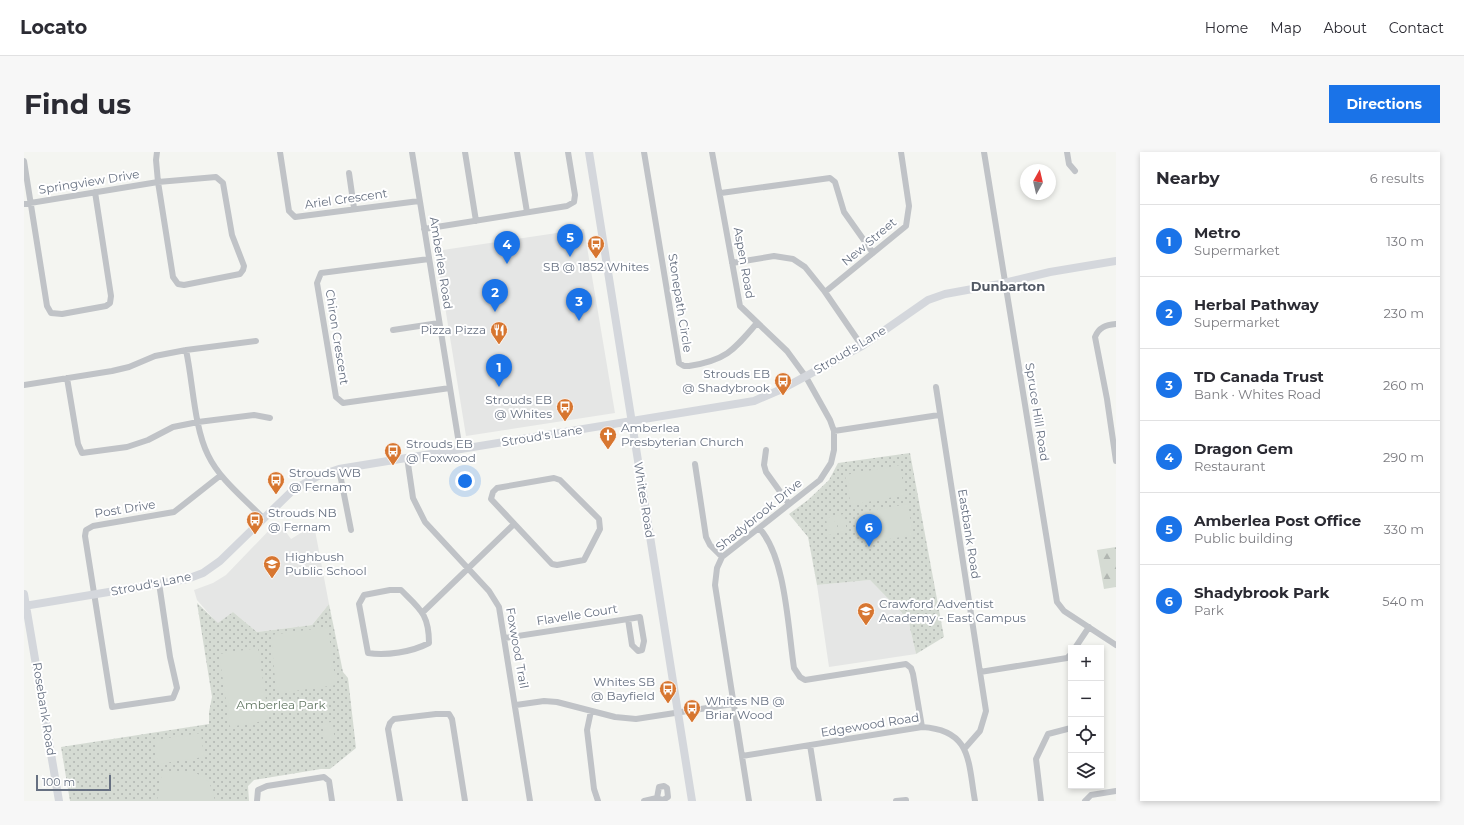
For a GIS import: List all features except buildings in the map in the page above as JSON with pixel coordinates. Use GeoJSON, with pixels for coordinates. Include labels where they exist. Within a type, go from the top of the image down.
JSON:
{"type":"FeatureCollection","features":[{"type":"Feature","properties":{"kind":"street"},"geometry":{"type":"LineString","coordinates":[[157,152],[156,160],[158,182]]}},
{"type":"Feature","properties":{"kind":"street","name":"Ariel Crescent"},"geometry":{"type":"LineString","coordinates":[[280,152],[289,211],[295,217],[354,208],[419,201]]}},
{"type":"Feature","properties":{"kind":"street","name":"Amberlea Road"},"geometry":{"type":"LineString","coordinates":[[412,152],[460,450]]}},
{"type":"Feature","properties":{"kind":"street"},"geometry":{"type":"LineString","coordinates":[[465,152],[476,221]]}},
{"type":"Feature","properties":{"kind":"street"},"geometry":{"type":"LineString","coordinates":[[517,152],[527,212]]}},
{"type":"Feature","properties":{"kind":"street"},"geometry":{"type":"LineString","coordinates":[[424,229],[567,206],[574,202],[575,195],[568,152]]}},
{"type":"Feature","properties":{"kind":"street","name":"Whites Road"},"geometry":{"type":"LineString","coordinates":[[589,152],[692,801]]}},
{"type":"Feature","properties":{"kind":"street","name":"Stonepath Circle"},"geometry":{"type":"LineString","coordinates":[[644,152],[678,363],[684,366],[689,366],[721,358],[729,354],[757,323]]}},
{"type":"Feature","properties":{"kind":"street","name":"Aspen Road"},"geometry":{"type":"LineString","coordinates":[[712,152],[721,193],[740,306],[787,351],[806,377]]}},
{"type":"Feature","properties":{"kind":"street","name":"New Street"},"geometry":{"type":"LineString","coordinates":[[825,292],[906,226],[909,214],[900,152]]}},
{"type":"Feature","properties":{"kind":"street","name":"Spruce Hill Road"},"geometry":{"type":"LineString","coordinates":[[984,152],[1057,602],[1064,611],[1116,645]]}},
{"type":"Feature","properties":{"kind":"street"},"geometry":{"type":"LineString","coordinates":[[1067,152],[1069,164],[1075,171]]}},
{"type":"Feature","properties":{"kind":"street"},"geometry":{"type":"LineString","coordinates":[[24,161],[27,203],[47,306],[51,313],[62,314],[106,306],[110,303],[111,296],[95,192]]}},
{"type":"Feature","properties":{"kind":"street"},"geometry":{"type":"LineString","coordinates":[[349,173],[354,208]]}},
{"type":"Feature","properties":{"kind":"street","name":"Springview Drive"},"geometry":{"type":"LineString","coordinates":[[27,203],[158,182],[216,177],[223,183],[232,235],[244,266],[240,274],[184,285],[178,284],[174,277],[158,182]]}},
{"type":"Feature","properties":{"kind":"street"},"geometry":{"type":"LineString","coordinates":[[721,193],[830,178],[836,182],[844,212],[873,253]]}},
{"type":"Feature","properties":{"kind":"street"},"geometry":{"type":"LineString","coordinates":[[732,263],[774,256],[792,259],[805,267],[825,292],[862,346]]}},
{"type":"Feature","properties":{"kind":"street","name":"Chiron Crescent"},"geometry":{"type":"LineString","coordinates":[[429,259],[321,273],[317,282],[333,382],[336,397],[343,403],[450,388]]}},
{"type":"Feature","properties":{"kind":"street","name":"Stroud's Lane"},"geometry":{"type":"LineString","coordinates":[[25,606],[187,579],[203,573],[220,561],[293,490],[318,476],[339,469],[754,401],[806,377],[862,346],[928,300],[945,294],[1005,283],[1050,272],[1116,261]]}},
{"type":"Feature","properties":{"kind":"street"},"geometry":{"type":"LineString","coordinates":[[392,330],[439,323]]}},
{"type":"Feature","properties":{"kind":"street"},"geometry":{"type":"LineString","coordinates":[[1116,324],[1106,325],[1098,331],[1095,337],[1106,392],[1116,461]]}},
{"type":"Feature","properties":{"kind":"street"},"geometry":{"type":"LineString","coordinates":[[24,386],[112,371],[129,367],[155,356],[186,350],[256,341]]}},
{"type":"Feature","properties":{"kind":"street"},"geometry":{"type":"LineString","coordinates":[[186,350],[198,422],[208,455],[221,474],[263,518]]}},
{"type":"Feature","properties":{"kind":"street","name":"Shadybrook Drive"},"geometry":{"type":"LineString","coordinates":[[749,801],[714,585],[715,576],[722,557],[820,480],[830,462],[834,450],[834,431],[830,420],[806,377]]}},
{"type":"Feature","properties":{"kind":"street"},"geometry":{"type":"LineString","coordinates":[[68,378],[78,444],[82,453],[127,447],[148,440],[173,427],[198,422],[254,415],[270,418]]}},
{"type":"Feature","properties":{"kind":"street","name":"Eastbank Road"},"geometry":{"type":"LineString","coordinates":[[936,388],[986,711],[980,731],[965,748]]}},
{"type":"Feature","properties":{"kind":"street"},"geometry":{"type":"LineString","coordinates":[[834,431],[939,415]]}},
{"type":"Feature","properties":{"kind":"street"},"geometry":{"type":"LineString","coordinates":[[766,450],[764,465],[766,472],[789,504]]}},
{"type":"Feature","properties":{"kind":"street","name":"Foxwood Trail"},"geometry":{"type":"LineString","coordinates":[[407,457],[413,498],[425,522],[495,598],[499,608],[516,705],[530,801]]}},
{"type":"Feature","properties":{"kind":"street"},"geometry":{"type":"LineString","coordinates":[[695,464],[706,537],[710,545],[722,557]]}},
{"type":"Feature","properties":{"kind":"street"},"geometry":{"type":"LineString","coordinates":[[339,469],[351,530]]}},
{"type":"Feature","properties":{"kind":"street","name":"Post Drive"},"geometry":{"type":"LineString","coordinates":[[94,595],[85,536],[86,530],[96,525],[174,512],[221,474]]}},
{"type":"Feature","properties":{"kind":"street"},"geometry":{"type":"LineString","coordinates":[[554,478],[560,480],[599,518],[600,523],[592,546],[584,560],[557,565],[552,564],[514,524],[491,499],[493,492],[505,485],[554,478]]}},
{"type":"Feature","properties":{"kind":"street"},"geometry":{"type":"LineString","coordinates":[[423,612],[514,524]]}},
{"type":"Feature","properties":{"kind":"street"},"geometry":{"type":"LineString","coordinates":[[759,528],[768,539],[776,557],[794,668],[800,678],[805,680],[906,664],[911,668],[913,674],[922,727]]}},
{"type":"Feature","properties":{"kind":"street"},"geometry":{"type":"LineString","coordinates":[[94,595],[112,707],[173,698],[177,688],[170,657],[159,583]]}},
{"type":"Feature","properties":{"kind":"street"},"geometry":{"type":"LineString","coordinates":[[390,590],[401,590],[423,612],[429,633],[429,643],[420,648],[376,655],[368,653],[359,604],[364,595],[390,590]]}},
{"type":"Feature","properties":{"kind":"street","name":"Rosebank Road"},"geometry":{"type":"LineString","coordinates":[[24,594],[59,801]]}},
{"type":"Feature","properties":{"kind":"street","name":"Flavelle Court"},"geometry":{"type":"LineString","coordinates":[[505,638],[628,618],[640,617],[644,641],[642,650],[638,651],[632,645],[628,618]]}},
{"type":"Feature","properties":{"kind":"street"},"geometry":{"type":"LineString","coordinates":[[1077,645],[1089,627]]}},
{"type":"Feature","properties":{"kind":"street"},"geometry":{"type":"LineString","coordinates":[[980,672],[1068,657]]}},
{"type":"Feature","properties":{"kind":"street"},"geometry":{"type":"LineString","coordinates":[[516,705],[544,701],[557,702],[615,717],[636,719],[733,704]]}},
{"type":"Feature","properties":{"kind":"street"},"geometry":{"type":"LineString","coordinates":[[591,711],[587,730],[594,789],[598,801]]}},
{"type":"Feature","properties":{"kind":"street"},"geometry":{"type":"LineString","coordinates":[[400,801],[388,729],[390,723],[394,719],[449,714],[452,719],[465,801]]}},
{"type":"Feature","properties":{"kind":"street","name":"Edgewood Road"},"geometry":{"type":"LineString","coordinates":[[742,756],[922,727],[941,729],[950,733],[965,748]]}},
{"type":"Feature","properties":{"kind":"street"},"geometry":{"type":"LineString","coordinates":[[1042,801],[1036,759],[1048,734],[1068,729]]}},
{"type":"Feature","properties":{"kind":"street"},"geometry":{"type":"LineString","coordinates":[[810,745],[819,801]]}},
{"type":"Feature","properties":{"kind":"street"},"geometry":{"type":"LineString","coordinates":[[965,748],[975,801]]}},
{"type":"Feature","properties":{"kind":"street"},"geometry":{"type":"LineString","coordinates":[[257,801],[258,790],[267,786],[324,777],[329,781],[332,801]]}},
{"type":"Feature","properties":{"kind":"street"},"geometry":{"type":"LineString","coordinates":[[1085,801],[1091,795],[1116,791]]}},
{"type":"Feature","properties":{"kind":"street"},"geometry":{"type":"LineString","coordinates":[[644,801],[657,798]]}},
{"type":"Feature","properties":{"kind":"street"},"geometry":{"type":"LineString","coordinates":[[896,801],[906,800]]}},
{"type":"Feature","properties":{"kind":"shaded area"},"geometry":{"type":"Polygon","coordinates":[[[584,229],[615,413],[466,436],[436,251],[584,229]]]}},
{"type":"Feature","properties":{"kind":"shaded area","name":"Highbush Public School"},"geometry":{"type":"Polygon","coordinates":[[[278,521],[291,539],[314,525],[329,604],[312,625],[257,632],[233,612],[218,624],[197,600],[194,590],[213,583],[226,575],[278,521]]]}},
{"type":"Feature","properties":{"kind":"shaded area","name":"Crawford Adventist Academy - East Campus"},"geometry":{"type":"Polygon","coordinates":[[[870,580],[908,619],[916,654],[829,667],[817,585],[870,580]]]}},
{"type":"Feature","properties":{"kind":"green space"},"geometry":{"type":"Polygon","coordinates":[[[910,453],[944,637],[916,654],[908,619],[870,580],[817,585],[808,537],[789,514],[808,500],[829,480],[838,463],[910,453]]]}},
{"type":"Feature","properties":{"kind":"green space"},"geometry":{"type":"Polygon","coordinates":[[[900,465],[905,495],[851,505],[845,475],[900,465]]]}},
{"type":"Feature","properties":{"kind":"green space"},"geometry":{"type":"Polygon","coordinates":[[[908,504],[913,535],[866,543],[861,512],[908,504]]]}},
{"type":"Feature","properties":{"kind":"green space"},"geometry":{"type":"Polygon","coordinates":[[[844,514],[847,532],[839,533],[836,516],[844,514]]]}},
{"type":"Feature","properties":{"kind":"green space"},"geometry":{"type":"Polygon","coordinates":[[[834,516],[837,534],[828,535],[826,518],[834,516]]]}},
{"type":"Feature","properties":{"kind":"green space"},"geometry":{"type":"Polygon","coordinates":[[[1116,547],[1116,587],[1104,589],[1097,550],[1116,547]]]}},
{"type":"Feature","properties":{"kind":"green space","name":"Amberlea Park"},"geometry":{"type":"Polygon","coordinates":[[[197,603],[218,623],[233,612],[257,632],[312,625],[329,604],[343,672],[348,678],[356,748],[330,769],[321,769],[254,780],[248,786],[249,801],[70,801],[61,747],[209,724],[209,712],[212,697],[197,603]]]}},
{"type":"Feature","properties":{"kind":"green space"},"geometry":{"type":"Polygon","coordinates":[[[328,627],[336,685],[280,693],[276,690],[271,635],[328,627]]]}},
{"type":"Feature","properties":{"kind":"green space"},"geometry":{"type":"Polygon","coordinates":[[[258,648],[269,720],[230,727],[219,654],[258,648]]]}},
{"type":"Feature","properties":{"kind":"green space"},"geometry":{"type":"Polygon","coordinates":[[[332,722],[335,740],[326,741],[323,723],[332,722]]]}},
{"type":"Feature","properties":{"kind":"green space"},"geometry":{"type":"Polygon","coordinates":[[[201,733],[204,757],[158,764],[154,740],[201,733]]]}},
{"type":"Feature","properties":{"kind":"green space"},"geometry":{"type":"Polygon","coordinates":[[[162,773],[190,773],[203,777],[208,782],[212,790],[215,801],[157,801],[162,773]]]}},
{"type":"Feature","properties":{"kind":"place","name":"Amberlea Post Office"},"geometry":{"type":"Point","coordinates":[570,257]}},
{"type":"Feature","properties":{"kind":"place","name":"SB @ 1852 Whites"},"geometry":{"type":"Point","coordinates":[596,259]}},
{"type":"Feature","properties":{"kind":"place","name":"Dragon Gem"},"geometry":{"type":"Point","coordinates":[507,264]}},
{"type":"Feature","properties":{"kind":"place","name":"Herbal Pathway"},"geometry":{"type":"Point","coordinates":[495,312]}},
{"type":"Feature","properties":{"kind":"place","name":"TD Canada Trust"},"geometry":{"type":"Point","coordinates":[579,321]}},
{"type":"Feature","properties":{"kind":"place","name":"Pizza Pizza"},"geometry":{"type":"Point","coordinates":[499,345]}},
{"type":"Feature","properties":{"kind":"place","name":"Metro"},"geometry":{"type":"Point","coordinates":[499,387]}},
{"type":"Feature","properties":{"kind":"place","name":"Strouds EB @ Shadybrook"},"geometry":{"type":"Point","coordinates":[783,396]}},
{"type":"Feature","properties":{"kind":"place","name":"Strouds EB @ Whites"},"geometry":{"type":"Point","coordinates":[565,422]}},
{"type":"Feature","properties":{"kind":"place","name":"Amberlea Presbyterian Church"},"geometry":{"type":"Point","coordinates":[608,450]}},
{"type":"Feature","properties":{"kind":"place","name":"Strouds EB @ Foxwood"},"geometry":{"type":"Point","coordinates":[393,466]}},
{"type":"Feature","properties":{"kind":"place","name":"Strouds WB @ Fernam"},"geometry":{"type":"Point","coordinates":[276,495]}},
{"type":"Feature","properties":{"kind":"place","name":"Strouds NB @ Fernam"},"geometry":{"type":"Point","coordinates":[255,535]}},
{"type":"Feature","properties":{"kind":"place","name":"Shadybrook Park"},"geometry":{"type":"Point","coordinates":[869,547]}},
{"type":"Feature","properties":{"kind":"place","name":"Highbush Public School"},"geometry":{"type":"Point","coordinates":[272,579]}},
{"type":"Feature","properties":{"kind":"place","name":"Crawford Adventist Academy - East Campus"},"geometry":{"type":"Point","coordinates":[866,626]}},
{"type":"Feature","properties":{"kind":"place","name":"Whites SB @ Bayfield"},"geometry":{"type":"Point","coordinates":[668,704]}},
{"type":"Feature","properties":{"kind":"place","name":"Whites NB @ Briar Wood"},"geometry":{"type":"Point","coordinates":[692,723]}},
{"type":"Feature","properties":{"kind":"district","name":"Dunbarton"},"geometry":{"type":"Point","coordinates":[1008,286]}}]}
